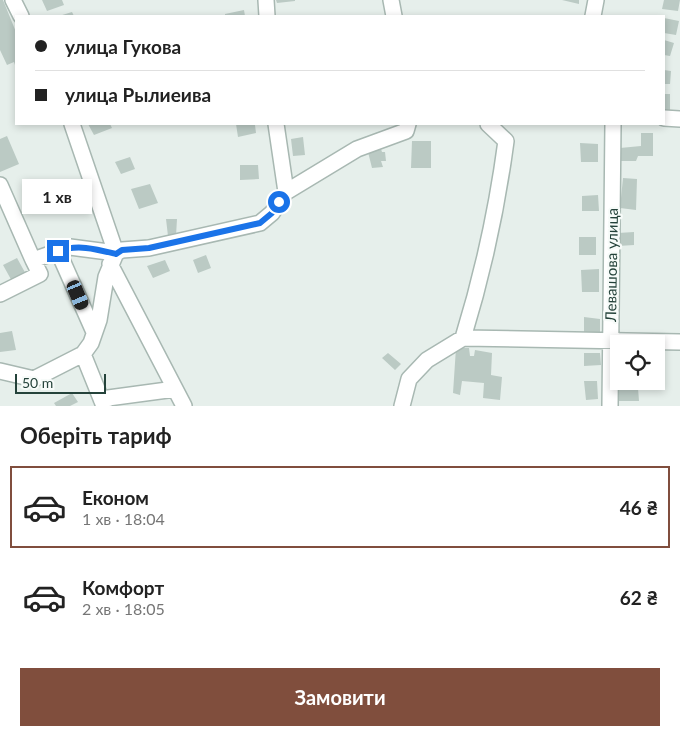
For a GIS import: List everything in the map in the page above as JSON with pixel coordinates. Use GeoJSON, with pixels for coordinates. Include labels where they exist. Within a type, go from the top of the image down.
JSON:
{"type":"FeatureCollection","features":[{"type":"Feature","properties":{"kind":"street"},"geometry":{"type":"LineString","coordinates":[[13,0],[20,15]]}},
{"type":"Feature","properties":{"kind":"street"},"geometry":{"type":"LineString","coordinates":[[266,0],[267,15]]}},
{"type":"Feature","properties":{"kind":"street"},"geometry":{"type":"LineString","coordinates":[[392,0],[394,15]]}},
{"type":"Feature","properties":{"kind":"street"},"geometry":{"type":"LineString","coordinates":[[593,15],[596,0]]}},
{"type":"Feature","properties":{"kind":"street"},"geometry":{"type":"LineString","coordinates":[[665,118],[680,119]]}},
{"type":"Feature","properties":{"kind":"street"},"geometry":{"type":"LineString","coordinates":[[72,125],[113,259],[184,406]]}},
{"type":"Feature","properties":{"kind":"street"},"geometry":{"type":"LineString","coordinates":[[276,125],[286,192]]}},
{"type":"Feature","properties":{"kind":"street"},"geometry":{"type":"LineString","coordinates":[[0,371],[34,379],[83,354],[91,343],[113,259],[122,250],[149,248],[260,223],[272,213],[286,192],[357,149],[406,131],[408,125]]}},
{"type":"Feature","properties":{"kind":"street"},"geometry":{"type":"LineString","coordinates":[[463,338],[485,263],[496,210],[506,141],[489,125]]}},
{"type":"Feature","properties":{"kind":"street","name":"Левашова улица"},"geometry":{"type":"LineString","coordinates":[[611,335],[613,125]]}},
{"type":"Feature","properties":{"kind":"street"},"geometry":{"type":"LineString","coordinates":[[0,185],[40,274],[0,294]]}},
{"type":"Feature","properties":{"kind":"street"},"geometry":{"type":"LineString","coordinates":[[33,260],[70,247],[86,247],[113,259]]}},
{"type":"Feature","properties":{"kind":"street"},"geometry":{"type":"LineString","coordinates":[[58,251],[94,332]]}},
{"type":"Feature","properties":{"kind":"street"},"geometry":{"type":"LineString","coordinates":[[402,406],[409,380],[427,360],[463,338],[610,341]]}},
{"type":"Feature","properties":{"kind":"street"},"geometry":{"type":"LineString","coordinates":[[665,342],[680,342]]}},
{"type":"Feature","properties":{"kind":"street"},"geometry":{"type":"LineString","coordinates":[[83,354],[103,402],[175,389]]}},
{"type":"Feature","properties":{"kind":"street","name":"Левашова улица"},"geometry":{"type":"LineString","coordinates":[[610,390],[610,406]]}},
{"type":"Feature","properties":{"kind":"building"},"geometry":{"type":"Polygon","coordinates":[[[0,0],[3,0],[15,30],[15,65],[14,62],[7,65],[0,50],[0,0]]]}},
{"type":"Feature","properties":{"kind":"building"},"geometry":{"type":"Polygon","coordinates":[[[42,0],[62,0],[64,5],[47,11],[42,0]]]}},
{"type":"Feature","properties":{"kind":"building"},"geometry":{"type":"Polygon","coordinates":[[[276,0],[295,0],[295,1],[277,3],[276,0]]]}},
{"type":"Feature","properties":{"kind":"building"},"geometry":{"type":"Polygon","coordinates":[[[562,0],[579,0],[579,4],[562,0]]]}},
{"type":"Feature","properties":{"kind":"building"},"geometry":{"type":"Polygon","coordinates":[[[664,0],[680,0],[678,11],[662,9],[664,0]]]}},
{"type":"Feature","properties":{"kind":"building"},"geometry":{"type":"Polygon","coordinates":[[[244,10],[245,15],[225,15],[244,10]]]}},
{"type":"Feature","properties":{"kind":"building"},"geometry":{"type":"Polygon","coordinates":[[[72,12],[74,15],[62,15],[72,12]]]}},
{"type":"Feature","properties":{"kind":"building"},"geometry":{"type":"Polygon","coordinates":[[[665,18],[679,21],[676,35],[665,33],[665,18]]]}},
{"type":"Feature","properties":{"kind":"building"},"geometry":{"type":"Polygon","coordinates":[[[665,40],[674,43],[670,56],[665,55],[665,40]]]}},
{"type":"Feature","properties":{"kind":"building"},"geometry":{"type":"Polygon","coordinates":[[[665,70],[671,71],[670,84],[665,84],[665,70]]]}},
{"type":"Feature","properties":{"kind":"building"},"geometry":{"type":"Polygon","coordinates":[[[665,94],[670,94],[670,112],[665,112],[665,94]]]}},
{"type":"Feature","properties":{"kind":"building"},"geometry":{"type":"Polygon","coordinates":[[[89,125],[110,125],[112,128],[94,135],[89,125]]]}},
{"type":"Feature","properties":{"kind":"building"},"geometry":{"type":"Polygon","coordinates":[[[236,125],[255,125],[256,133],[238,137],[236,125]]]}},
{"type":"Feature","properties":{"kind":"building"},"geometry":{"type":"Polygon","coordinates":[[[641,133],[653,133],[653,156],[638,156],[636,161],[619,161],[620,148],[641,146],[641,133]]]}},
{"type":"Feature","properties":{"kind":"building"},"geometry":{"type":"Polygon","coordinates":[[[7,136],[19,164],[0,172],[0,139],[7,136]]]}},
{"type":"Feature","properties":{"kind":"building"},"geometry":{"type":"Polygon","coordinates":[[[303,137],[305,155],[293,156],[291,139],[303,137]]]}},
{"type":"Feature","properties":{"kind":"building"},"geometry":{"type":"Polygon","coordinates":[[[412,141],[431,141],[431,168],[411,168],[412,141]]]}},
{"type":"Feature","properties":{"kind":"building"},"geometry":{"type":"Polygon","coordinates":[[[580,143],[598,144],[598,162],[581,162],[580,143]]]}},
{"type":"Feature","properties":{"kind":"building"},"geometry":{"type":"Polygon","coordinates":[[[381,149],[382,152],[385,152],[386,161],[381,161],[383,167],[372,168],[368,152],[381,149]]]}},
{"type":"Feature","properties":{"kind":"building"},"geometry":{"type":"Polygon","coordinates":[[[130,157],[135,169],[121,174],[115,162],[130,157]]]}},
{"type":"Feature","properties":{"kind":"building"},"geometry":{"type":"Polygon","coordinates":[[[240,165],[258,165],[259,179],[240,180],[240,165]]]}},
{"type":"Feature","properties":{"kind":"building"},"geometry":{"type":"Polygon","coordinates":[[[623,178],[637,179],[636,210],[620,208],[623,178]]]}},
{"type":"Feature","properties":{"kind":"building"},"geometry":{"type":"Polygon","coordinates":[[[150,184],[158,203],[139,209],[131,189],[150,184]]]}},
{"type":"Feature","properties":{"kind":"building"},"geometry":{"type":"Polygon","coordinates":[[[598,195],[599,211],[582,211],[582,196],[598,195]]]}},
{"type":"Feature","properties":{"kind":"building"},"geometry":{"type":"Polygon","coordinates":[[[166,219],[177,219],[176,236],[168,236],[166,219]]]}},
{"type":"Feature","properties":{"kind":"building"},"geometry":{"type":"Polygon","coordinates":[[[634,232],[634,245],[618,246],[618,233],[634,232]]]}},
{"type":"Feature","properties":{"kind":"building"},"geometry":{"type":"Polygon","coordinates":[[[579,237],[596,237],[596,255],[579,255],[579,237]]]}},
{"type":"Feature","properties":{"kind":"building"},"geometry":{"type":"Polygon","coordinates":[[[206,255],[211,268],[198,273],[193,260],[206,255]]]}},
{"type":"Feature","properties":{"kind":"building"},"geometry":{"type":"Polygon","coordinates":[[[17,258],[27,276],[13,283],[3,265],[17,258]]]}},
{"type":"Feature","properties":{"kind":"building"},"geometry":{"type":"Polygon","coordinates":[[[165,260],[170,271],[153,278],[147,266],[165,260]]]}},
{"type":"Feature","properties":{"kind":"building"},"geometry":{"type":"Polygon","coordinates":[[[599,269],[599,292],[582,292],[581,270],[599,269]]]}},
{"type":"Feature","properties":{"kind":"building"},"geometry":{"type":"Polygon","coordinates":[[[584,317],[600,319],[600,334],[584,333],[584,317]]]}},
{"type":"Feature","properties":{"kind":"building"},"geometry":{"type":"Polygon","coordinates":[[[12,331],[16,350],[0,352],[0,333],[12,331]]]}},
{"type":"Feature","properties":{"kind":"building"},"geometry":{"type":"Polygon","coordinates":[[[456,348],[469,348],[470,356],[474,356],[475,350],[492,353],[491,375],[502,377],[500,400],[483,398],[484,383],[462,381],[460,395],[453,393],[456,348]]]}},
{"type":"Feature","properties":{"kind":"building"},"geometry":{"type":"Polygon","coordinates":[[[388,353],[401,364],[395,370],[382,358],[388,353]]]}},
{"type":"Feature","properties":{"kind":"building"},"geometry":{"type":"Polygon","coordinates":[[[584,353],[600,353],[601,365],[584,366],[584,353]]]}},
{"type":"Feature","properties":{"kind":"building"},"geometry":{"type":"Polygon","coordinates":[[[584,381],[597,381],[598,399],[586,400],[584,381]]]}},
{"type":"Feature","properties":{"kind":"building"},"geometry":{"type":"Polygon","coordinates":[[[618,390],[638,390],[639,401],[619,401],[618,390]]]}},
{"type":"Feature","properties":{"kind":"building"},"geometry":{"type":"Polygon","coordinates":[[[72,393],[78,402],[70,406],[56,406],[54,403],[72,393]]]}},
{"type":"Feature","properties":{"kind":"route"},"geometry":{"type":"LineString","coordinates":[[58,251],[70,247],[86,247],[116,254],[122,250],[149,248],[260,223],[272,213],[279,202]]}}]}
